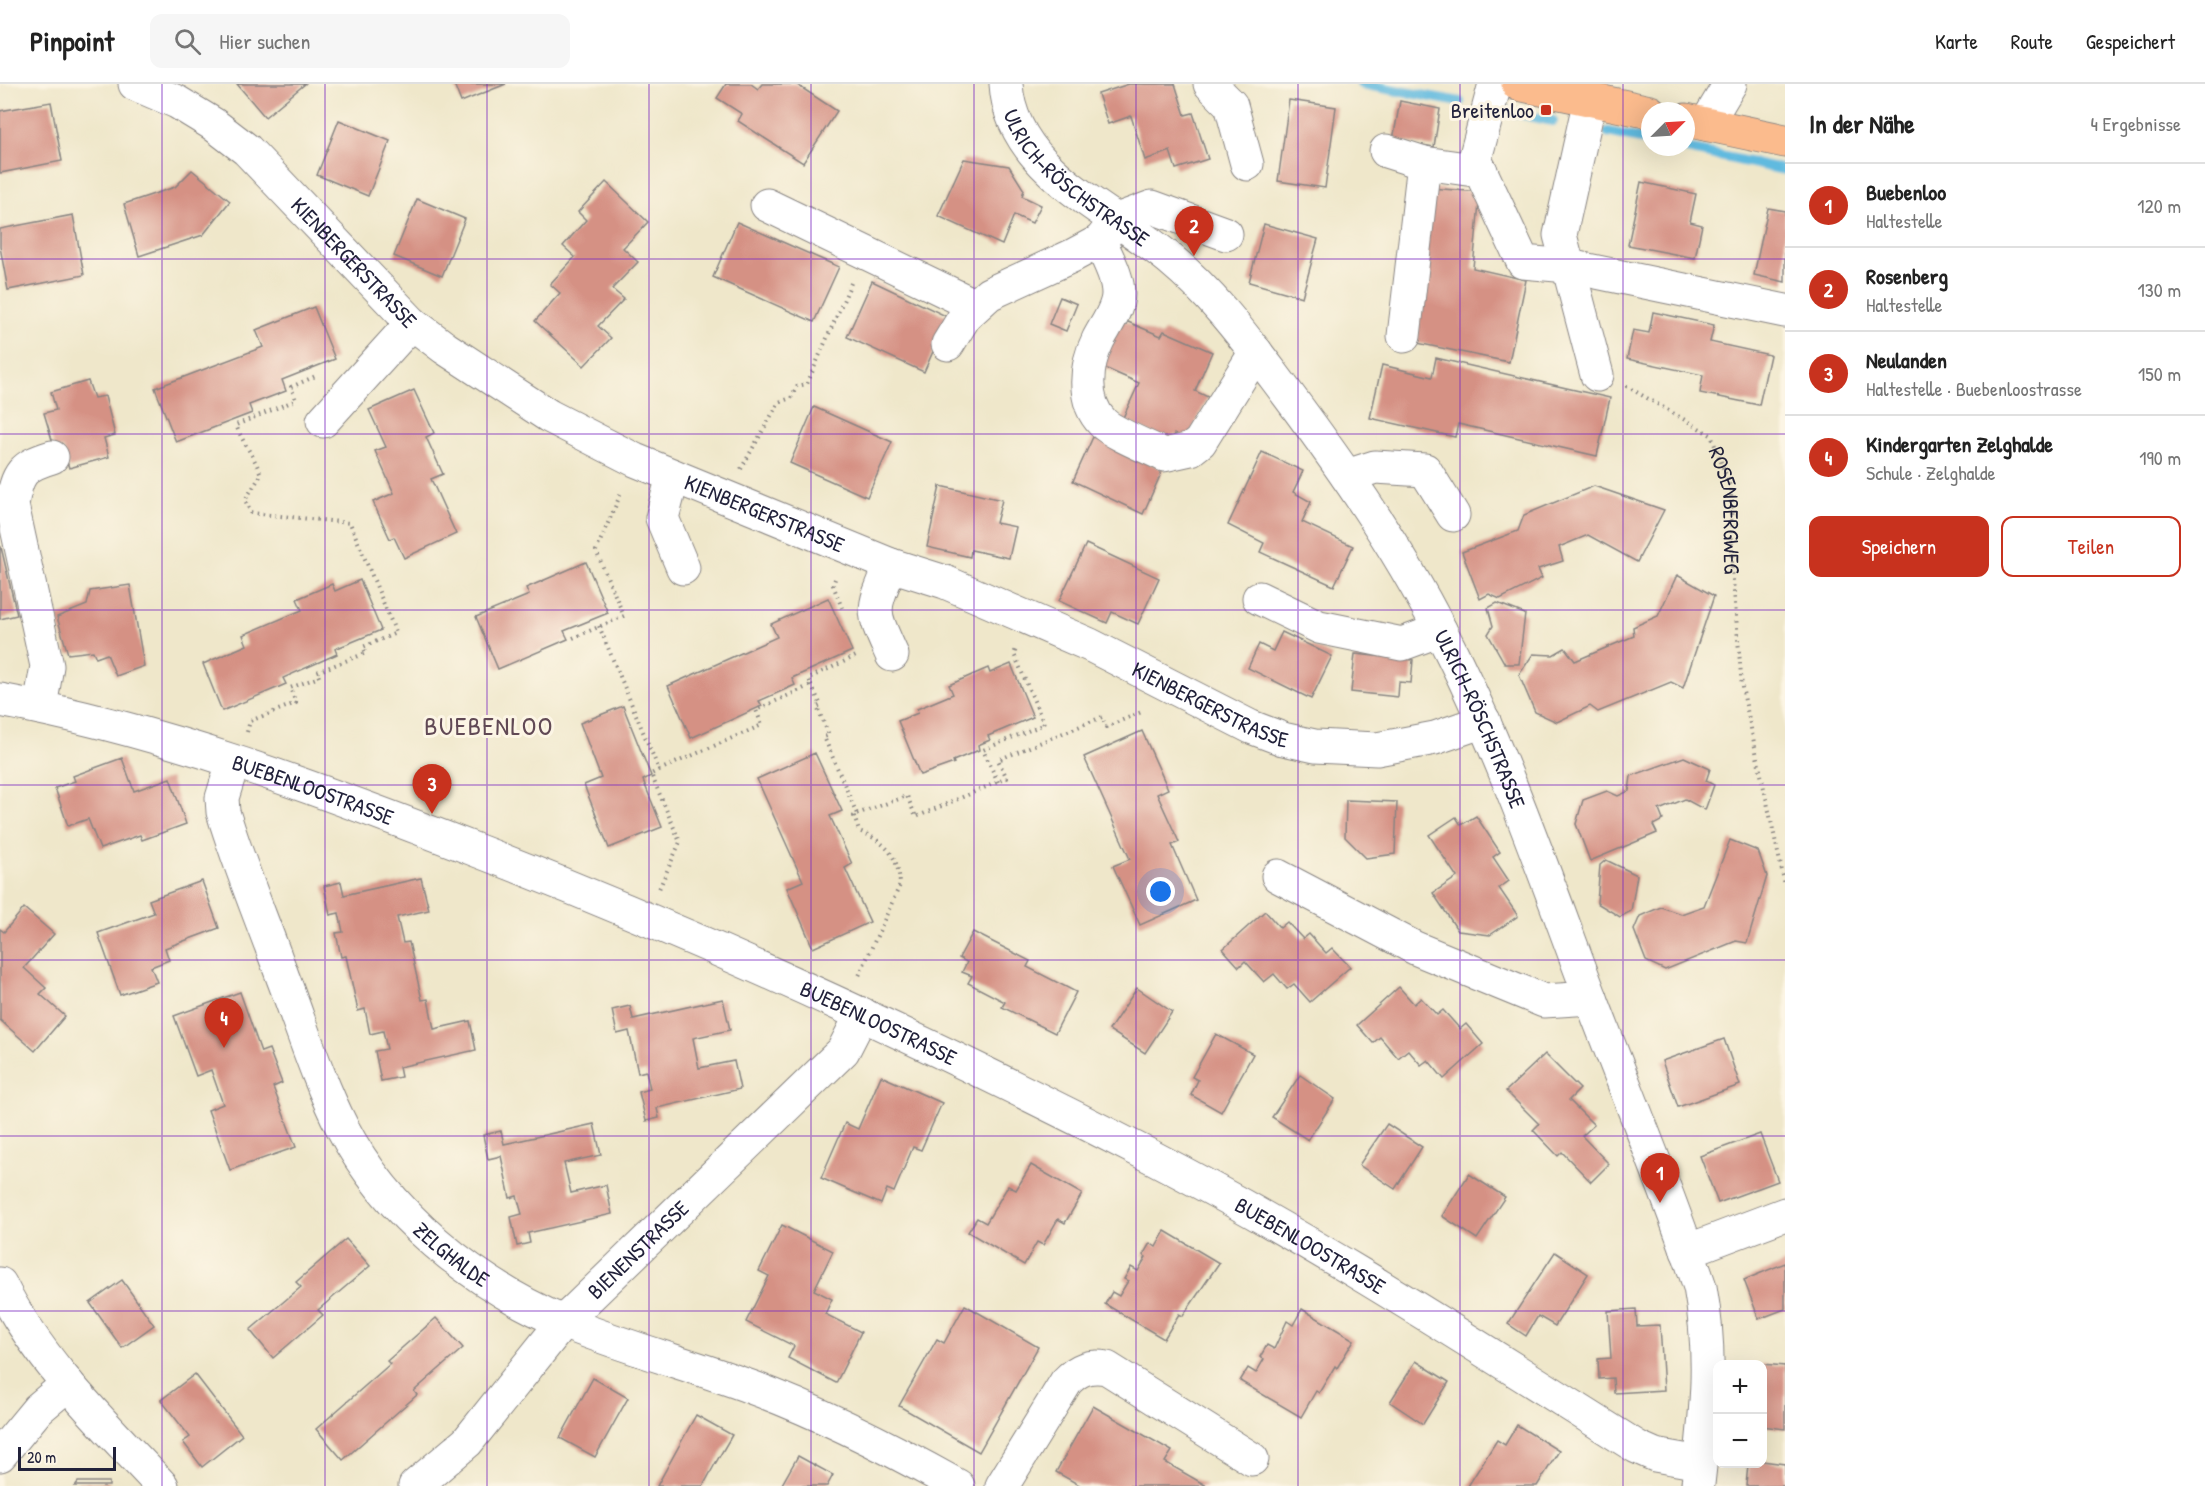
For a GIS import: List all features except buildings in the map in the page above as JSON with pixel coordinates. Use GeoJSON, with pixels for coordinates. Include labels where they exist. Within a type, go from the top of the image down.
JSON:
{"type":"FeatureCollection","features":[{"type":"Feature","properties":{"kind":"main road"},"geometry":{"type":"LineString","coordinates":[[1518,84],[1641,110]]}},
{"type":"Feature","properties":{"kind":"main road"},"geometry":{"type":"LineString","coordinates":[[1696,122],[1785,141]]}},
{"type":"Feature","properties":{"kind":"street","name":"KIENBERGERSTRASSE"},"geometry":{"type":"LineString","coordinates":[[135,84],[177,102],[213,124],[247,150],[412,323],[480,373],[549,416],[673,476],[891,565],[945,582],[1029,618],[1090,645],[1251,727],[1282,739],[1326,747],[1377,749],[1435,738],[1484,720]]}},
{"type":"Feature","properties":{"kind":"street","name":"ULRICH-RÖSCHSTRASSE"},"geometry":{"type":"LineString","coordinates":[[1006,84],[1007,100],[1028,148],[1109,231],[1171,259],[1234,323],[1347,476],[1440,630],[1484,720],[1540,857],[1700,1287],[1708,1336],[1709,1366],[1699,1475]]}},
{"type":"Feature","properties":{"kind":"street"},"geometry":{"type":"LineString","coordinates":[[1210,84],[1231,105],[1247,164]]}},
{"type":"Feature","properties":{"kind":"street"},"geometry":{"type":"LineString","coordinates":[[1495,84],[1475,159],[1523,262],[1568,266],[1785,311]]}},
{"type":"Feature","properties":{"kind":"street"},"geometry":{"type":"LineString","coordinates":[[1696,122],[1730,84]]}},
{"type":"Feature","properties":{"kind":"street"},"geometry":{"type":"LineString","coordinates":[[1590,99],[1560,235],[1597,375]]}},
{"type":"Feature","properties":{"kind":"street"},"geometry":{"type":"LineString","coordinates":[[1386,152],[1424,163],[1481,171]]}},
{"type":"Feature","properties":{"kind":"street"},"geometry":{"type":"LineString","coordinates":[[1404,336],[1424,163]]}},
{"type":"Feature","properties":{"kind":"street"},"geometry":{"type":"LineString","coordinates":[[767,205],[974,305]]}},
{"type":"Feature","properties":{"kind":"street"},"geometry":{"type":"LineString","coordinates":[[948,344],[974,305],[1008,283],[1152,207],[1226,234]]}},
{"type":"Feature","properties":{"kind":"street"},"geometry":{"type":"LineString","coordinates":[[1109,231],[1118,295],[1115,308],[1097,341],[1087,375],[1088,390],[1093,406],[1103,423],[1164,455],[1191,449],[1209,433],[1256,352]]}},
{"type":"Feature","properties":{"kind":"street"},"geometry":{"type":"LineString","coordinates":[[323,421],[412,323]]}},
{"type":"Feature","properties":{"kind":"street"},"geometry":{"type":"LineString","coordinates":[[40,707],[47,666],[6,498],[29,464],[52,457]]}},
{"type":"Feature","properties":{"kind":"street"},"geometry":{"type":"LineString","coordinates":[[1347,476],[1375,467],[1425,470],[1453,515]]}},
{"type":"Feature","properties":{"kind":"street"},"geometry":{"type":"LineString","coordinates":[[673,476],[662,518],[683,568]]}},
{"type":"Feature","properties":{"kind":"street"},"geometry":{"type":"LineString","coordinates":[[891,565],[875,603],[874,613],[892,655]]}},
{"type":"Feature","properties":{"kind":"street"},"geometry":{"type":"LineString","coordinates":[[1259,598],[1319,627],[1402,644],[1440,630]]}},
{"type":"Feature","properties":{"kind":"street","name":"BUEBENLOOSTRASSE"},"geometry":{"type":"LineString","coordinates":[[0,700],[238,752],[409,824],[560,882],[854,1010],[1156,1159],[1355,1272],[1637,1447],[1699,1475]]}},
{"type":"Feature","properties":{"kind":"street","name":"ZELGHALDE"},"geometry":{"type":"LineString","coordinates":[[238,752],[222,798],[223,812],[327,1096],[343,1128],[382,1189],[439,1247],[472,1270],[563,1322],[753,1387],[874,1442],[958,1486]]}},
{"type":"Feature","properties":{"kind":"street"},"geometry":{"type":"LineString","coordinates":[[1278,876],[1415,948],[1544,1001],[1591,998]]}},
{"type":"Feature","properties":{"kind":"street","name":"BIENENSTRASSE"},"geometry":{"type":"LineString","coordinates":[[414,1486],[467,1442],[563,1322],[843,1051],[854,1010]]}},
{"type":"Feature","properties":{"kind":"street"},"geometry":{"type":"LineString","coordinates":[[1688,1251],[1785,1214]]}},
{"type":"Feature","properties":{"kind":"street"},"geometry":{"type":"LineString","coordinates":[[0,1284],[37,1345],[68,1384],[162,1486]]}},
{"type":"Feature","properties":{"kind":"street"},"geometry":{"type":"LineString","coordinates":[[1002,1486],[1066,1382],[1074,1373],[1096,1366],[1107,1368],[1252,1459]]}},
{"type":"Feature","properties":{"kind":"street"},"geometry":{"type":"LineString","coordinates":[[0,1455],[38,1409],[68,1384]]}},
{"type":"Feature","properties":{"kind":"path"},"geometry":{"type":"LineString","coordinates":[[744,463],[779,402],[791,398],[797,386],[807,384],[867,254]]}},
{"type":"Feature","properties":{"kind":"path"},"geometry":{"type":"LineString","coordinates":[[238,752],[250,722],[296,703],[290,688],[320,677],[318,672],[366,653],[363,647],[396,633],[350,523],[251,513],[245,500],[261,475],[253,452],[242,440],[236,425],[296,400],[291,387],[327,371]]}},
{"type":"Feature","properties":{"kind":"path","name":"ROSENBERGWEG"},"geometry":{"type":"LineString","coordinates":[[1597,375],[1634,390],[1711,435],[1731,489],[1732,568],[1742,687],[1785,885]]}},
{"type":"Feature","properties":{"kind":"path"},"geometry":{"type":"LineString","coordinates":[[573,638],[624,616],[596,551],[622,491]]}},
{"type":"Feature","properties":{"kind":"path"},"geometry":{"type":"LineString","coordinates":[[599,626],[659,770]]}},
{"type":"Feature","properties":{"kind":"path"},"geometry":{"type":"LineString","coordinates":[[998,782],[983,750],[1044,724],[1014,654],[1016,651]]}},
{"type":"Feature","properties":{"kind":"path"},"geometry":{"type":"LineString","coordinates":[[857,656],[808,678],[821,705],[817,707],[829,735],[824,737],[857,814]]}},
{"type":"Feature","properties":{"kind":"path"},"geometry":{"type":"LineString","coordinates":[[646,920],[680,842],[651,774],[762,725],[756,710],[811,685]]}},
{"type":"Feature","properties":{"kind":"path"},"geometry":{"type":"LineString","coordinates":[[854,1010],[900,885],[900,869],[880,839],[859,831],[854,816],[907,796],[916,817],[1006,778],[998,760],[1102,717],[1106,727],[1147,708]]}},
{"type":"Feature","properties":{"kind":"waterway"},"geometry":{"type":"LineString","coordinates":[[1361,84],[1460,102]]}},
{"type":"Feature","properties":{"kind":"waterway"},"geometry":{"type":"LineString","coordinates":[[1506,111],[1553,121]]}},
{"type":"Feature","properties":{"kind":"waterway"},"geometry":{"type":"LineString","coordinates":[[1608,132],[1641,139]]}},
{"type":"Feature","properties":{"kind":"waterway"},"geometry":{"type":"LineString","coordinates":[[1695,151],[1785,170]]}},
{"type":"Feature","properties":{"kind":"place","name":"Breitenloo"},"geometry":{"type":"Point","coordinates":[1546,110]}},
{"type":"Feature","properties":{"kind":"place","name":"Rosenberg"},"geometry":{"type":"Point","coordinates":[1194,256]}},
{"type":"Feature","properties":{"kind":"place","name":"Neulanden"},"geometry":{"type":"Point","coordinates":[432,814]}},
{"type":"Feature","properties":{"kind":"place","name":"Kindergarten Zelghalde"},"geometry":{"type":"Point","coordinates":[224,1048]}},
{"type":"Feature","properties":{"kind":"place","name":"Buebenloo"},"geometry":{"type":"Point","coordinates":[1660,1203]}},
{"type":"Feature","properties":{"kind":"district","name":"BUEBENLOO"},"geometry":{"type":"Point","coordinates":[489,725]}}]}
